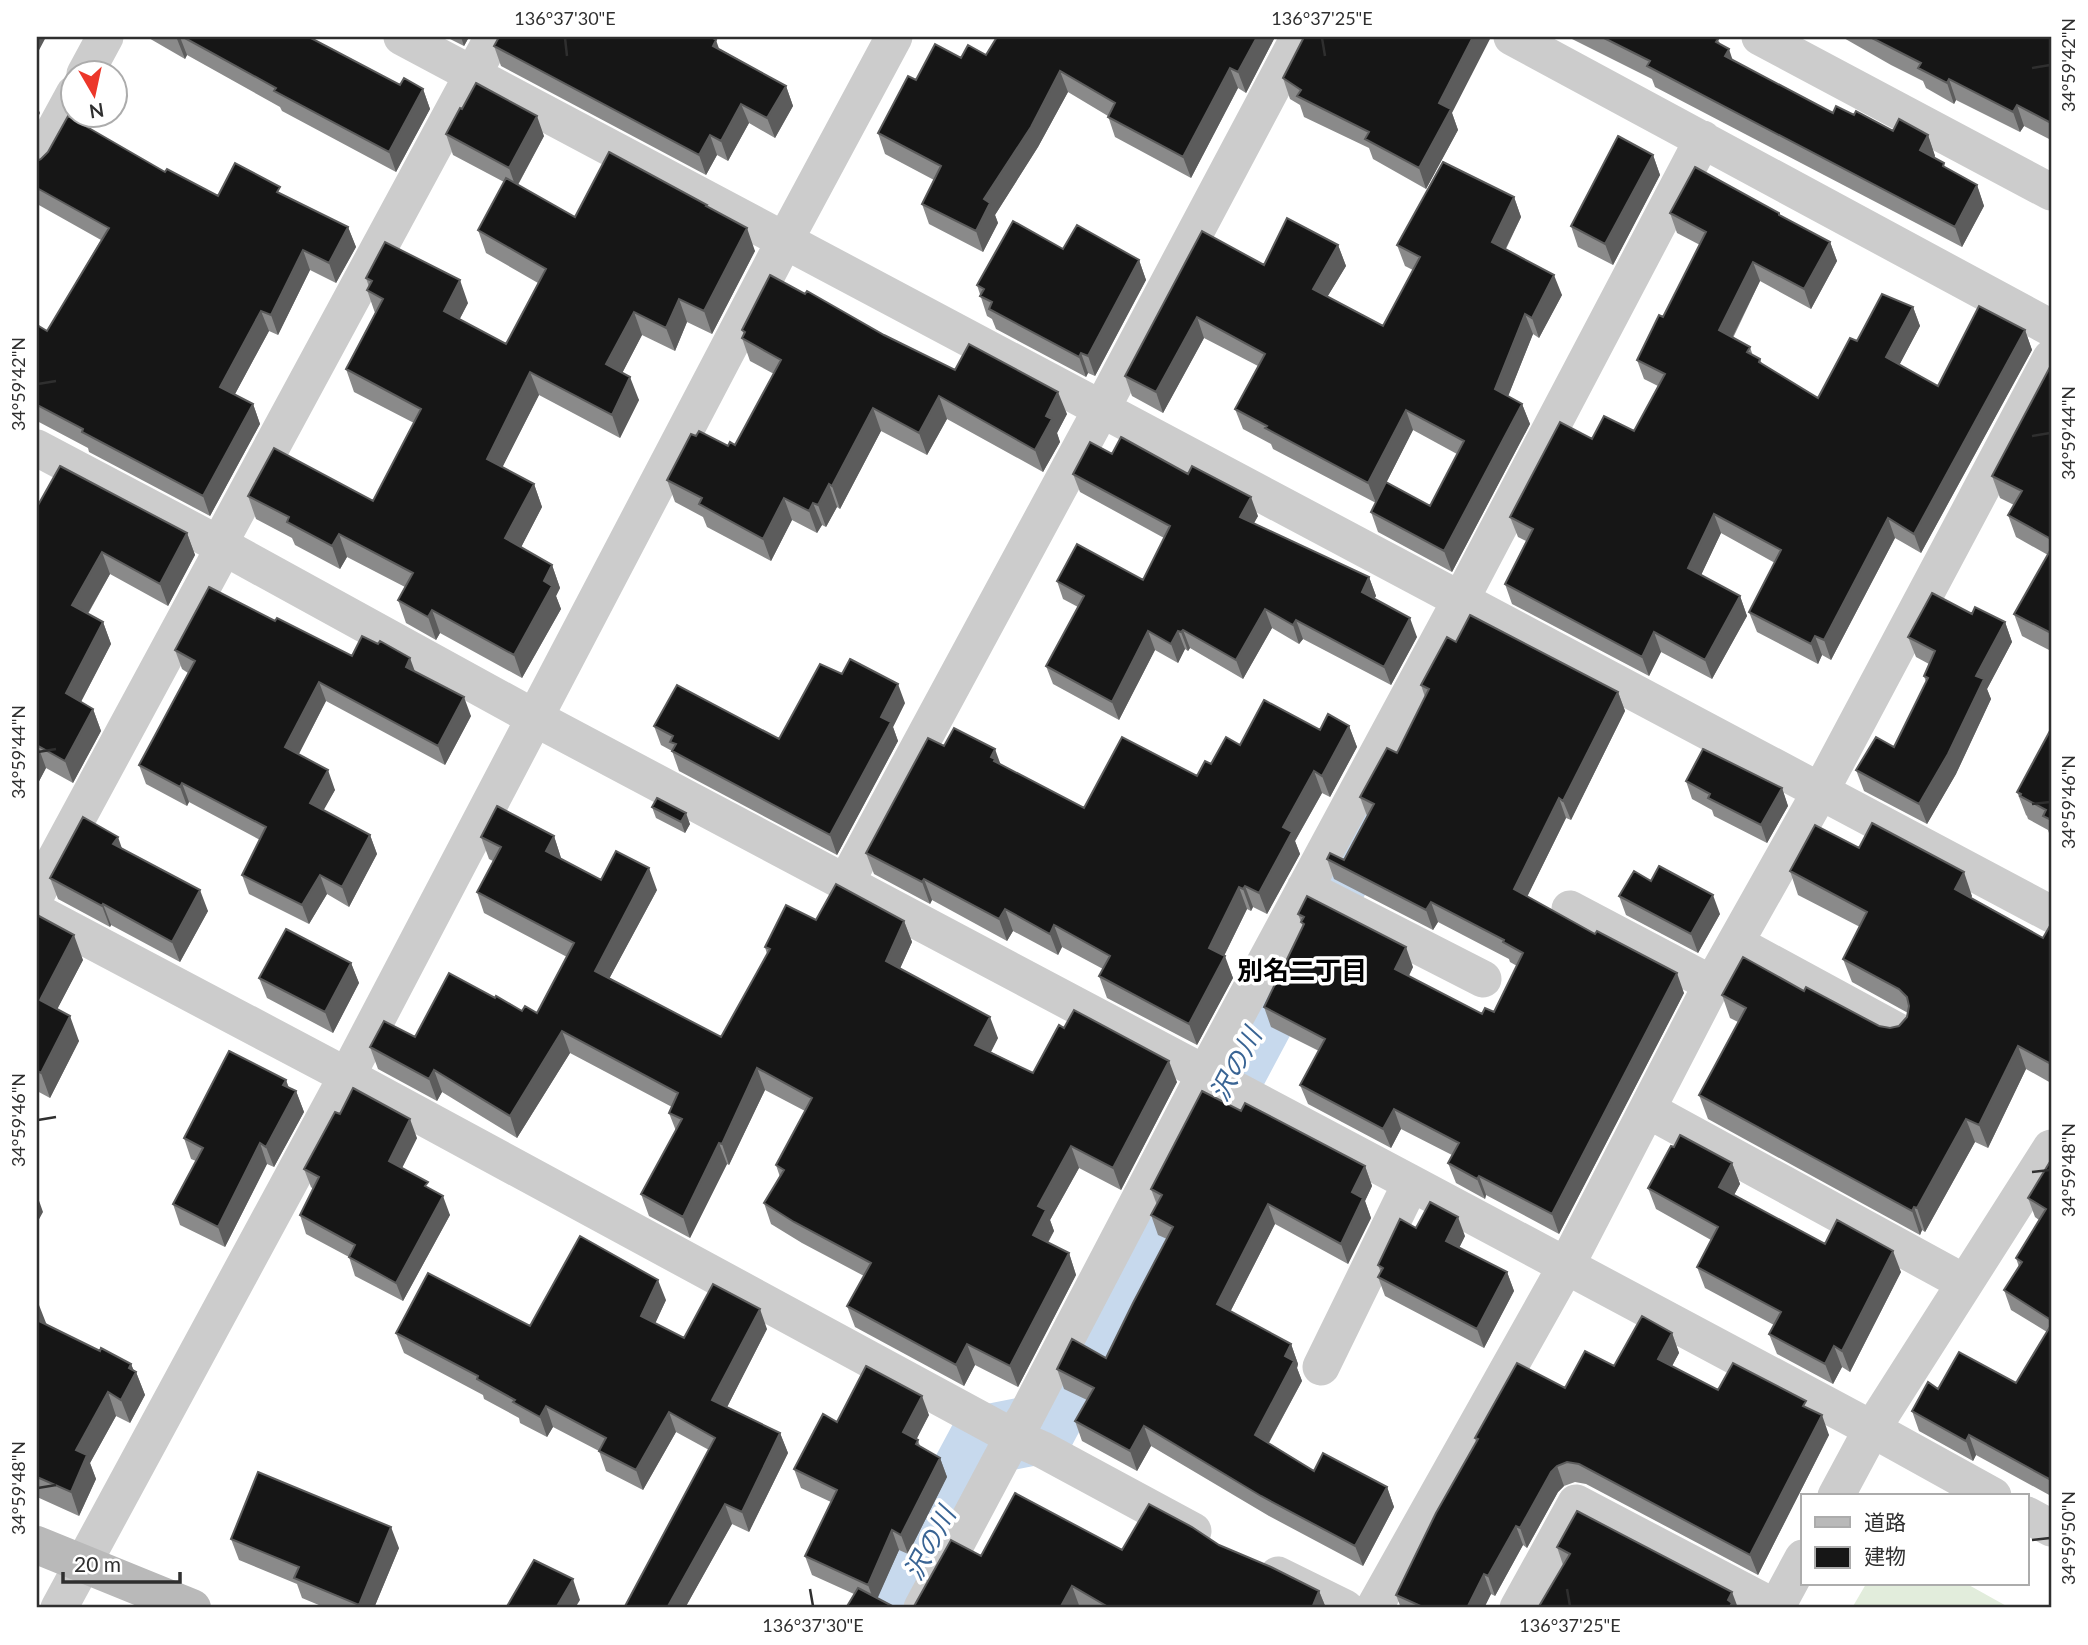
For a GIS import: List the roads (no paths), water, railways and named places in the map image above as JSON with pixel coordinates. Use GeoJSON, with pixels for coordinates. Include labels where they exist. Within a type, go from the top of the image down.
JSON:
{"type":"FeatureCollection","features":[{"type":"Feature","properties":{"kind":"street"},"geometry":{"type":"LineString","coordinates":[[93,60],[105,37]]}},
{"type":"Feature","properties":{"kind":"street"},"geometry":{"type":"LineString","coordinates":[[402,37],[2051,914]]}},
{"type":"Feature","properties":{"kind":"street"},"geometry":{"type":"LineString","coordinates":[[37,893],[493,37]]}},
{"type":"Feature","properties":{"kind":"street"},"geometry":{"type":"LineString","coordinates":[[59,1608],[347,1076],[894,37]]}},
{"type":"Feature","properties":{"kind":"street"},"geometry":{"type":"LineString","coordinates":[[846,882],[1299,37]]}},
{"type":"Feature","properties":{"kind":"street"},"geometry":{"type":"LineString","coordinates":[[1512,37],[2051,328]]}},
{"type":"Feature","properties":{"kind":"street"},"geometry":{"type":"LineString","coordinates":[[1760,37],[2051,192]]}},
{"type":"Feature","properties":{"kind":"street"},"geometry":{"type":"LineString","coordinates":[[37,162],[60,120]]}},
{"type":"Feature","properties":{"kind":"street"},"geometry":{"type":"LineString","coordinates":[[922,1608],[1014,1437],[1218,1081],[1317,894],[1461,601],[1703,139]]}},
{"type":"Feature","properties":{"kind":"street"},"geometry":{"type":"LineString","coordinates":[[1374,1608],[1566,1266],[1712,984],[1820,792],[2051,358]]}},
{"type":"Feature","properties":{"kind":"street"},"geometry":{"type":"LineString","coordinates":[[37,448],[222,545],[535,718],[1411,1183],[1989,1494]]}},
{"type":"Feature","properties":{"kind":"street"},"geometry":{"type":"LineString","coordinates":[[1317,894],[1483,979]]}},
{"type":"Feature","properties":{"kind":"street"},"geometry":{"type":"LineString","coordinates":[[1570,909],[1712,984]]}},
{"type":"Feature","properties":{"kind":"street"},"geometry":{"type":"LineString","coordinates":[[37,912],[1218,1545]]}},
{"type":"Feature","properties":{"kind":"street"},"geometry":{"type":"LineString","coordinates":[[1735,943],[1897,1031]]}},
{"type":"Feature","properties":{"kind":"street"},"geometry":{"type":"LineString","coordinates":[[1648,1110],[1965,1283]]}},
{"type":"Feature","properties":{"kind":"street"},"geometry":{"type":"LineString","coordinates":[[1837,1494],[1872,1429],[2051,1148]]}},
{"type":"Feature","properties":{"kind":"street"},"geometry":{"type":"LineString","coordinates":[[1321,1367],[1411,1183]]}},
{"type":"Feature","properties":{"kind":"street"},"geometry":{"type":"LineString","coordinates":[[1518,1608],[1576,1503],[1776,1608],[1801,1562]]}},
{"type":"Feature","properties":{"kind":"street"},"geometry":{"type":"LineString","coordinates":[[2028,1516],[2051,1528]]}},
{"type":"Feature","properties":{"kind":"street"},"geometry":{"type":"LineString","coordinates":[[37,1545],[192,1608]]}},
{"type":"Feature","properties":{"kind":"street"},"geometry":{"type":"LineString","coordinates":[[1252,1562],[1345,1608]]}},
{"type":"Feature","properties":{"kind":"waterway","name":"沢の川"},"geometry":{"type":"LineString","coordinates":[[894,1608],[984,1440],[1041,1429],[1412,732]]}},
{"type":"Feature","properties":{"kind":"district","name":"別名二丁目"},"geometry":{"type":"Point","coordinates":[1302,970]}}]}
